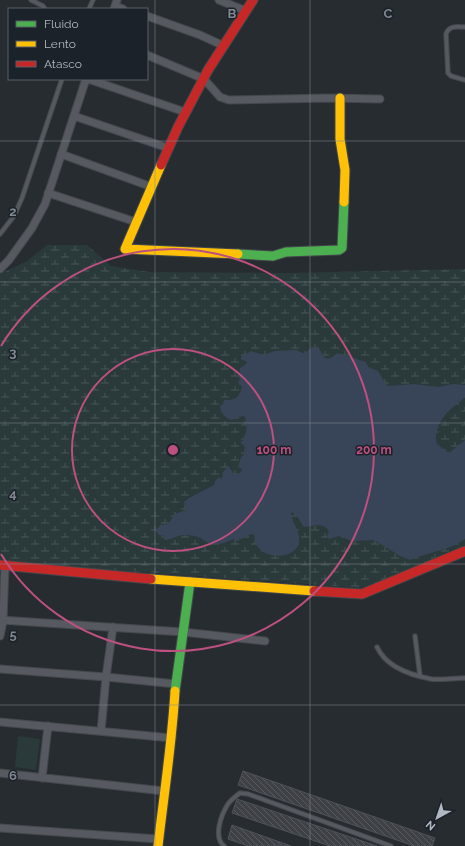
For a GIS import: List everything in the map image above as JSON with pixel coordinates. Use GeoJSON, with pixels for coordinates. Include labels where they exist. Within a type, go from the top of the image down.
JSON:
{"type":"FeatureCollection","features":[{"type":"Feature","properties":{"kind":"street"},"geometry":{"type":"LineString","coordinates":[[220,0],[246,11]]}},
{"type":"Feature","properties":{"kind":"street"},"geometry":{"type":"LineString","coordinates":[[253,0],[204,79],[186,112],[168,148],[125,249],[273,256],[286,252],[339,250],[342,248],[345,170],[340,139],[340,98]]}},
{"type":"Feature","properties":{"kind":"street"},"geometry":{"type":"LineString","coordinates":[[148,16],[200,35],[224,46]]}},
{"type":"Feature","properties":{"kind":"street"},"geometry":{"type":"LineString","coordinates":[[148,54],[204,79],[220,97],[229,100],[340,98],[380,99]]}},
{"type":"Feature","properties":{"kind":"street"},"geometry":{"type":"LineString","coordinates":[[0,269],[9,260],[32,228],[45,204],[87,80]]}},
{"type":"Feature","properties":{"kind":"street"},"geometry":{"type":"LineString","coordinates":[[90,80],[186,112]]}},
{"type":"Feature","properties":{"kind":"street"},"geometry":{"type":"LineString","coordinates":[[74,116],[168,148]]}},
{"type":"Feature","properties":{"kind":"street"},"geometry":{"type":"LineString","coordinates":[[61,154],[152,187]]}},
{"type":"Feature","properties":{"kind":"street"},"geometry":{"type":"LineString","coordinates":[[48,193],[136,222]]}},
{"type":"Feature","properties":{"kind":"street"},"geometry":{"type":"LineString","coordinates":[[0,636],[3,566],[190,582],[362,594],[465,550]]}},
{"type":"Feature","properties":{"kind":"street"},"geometry":{"type":"LineString","coordinates":[[0,828],[158,843],[172,738],[176,684],[190,582]]}},
{"type":"Feature","properties":{"kind":"street"},"geometry":{"type":"LineString","coordinates":[[1,621],[183,632],[265,641]]}},
{"type":"Feature","properties":{"kind":"street"},"geometry":{"type":"LineString","coordinates":[[100,731],[113,627]]}},
{"type":"Feature","properties":{"kind":"street"},"geometry":{"type":"LineString","coordinates":[[0,669],[176,684]]}},
{"type":"Feature","properties":{"kind":"street"},"geometry":{"type":"LineString","coordinates":[[0,722],[172,738]]}},
{"type":"Feature","properties":{"kind":"street"},"geometry":{"type":"LineString","coordinates":[[42,778],[48,726]]}},
{"type":"Feature","properties":{"kind":"street"},"geometry":{"type":"LineString","coordinates":[[0,773],[164,791]]}},
{"type":"Feature","properties":{"kind":"lane"},"geometry":{"type":"LineString","coordinates":[[31,0],[44,8]]}},
{"type":"Feature","properties":{"kind":"lane"},"geometry":{"type":"LineString","coordinates":[[465,27],[451,27],[446,34],[448,73],[451,76],[465,80]]}},
{"type":"Feature","properties":{"kind":"lane"},"geometry":{"type":"LineString","coordinates":[[0,234],[14,216],[22,198],[62,80]]}},
{"type":"Feature","properties":{"kind":"lane"},"geometry":{"type":"LineString","coordinates":[[415,636],[420,676]]}},
{"type":"Feature","properties":{"kind":"lane"},"geometry":{"type":"LineString","coordinates":[[377,646],[380,654],[387,661],[402,670],[432,679],[465,678]]}},
{"type":"Feature","properties":{"kind":"lane"},"geometry":{"type":"LineString","coordinates":[[224,846],[220,843],[218,835],[220,821],[228,804],[240,793],[248,794],[391,846]]}},
{"type":"Feature","properties":{"kind":"green space"},"geometry":{"type":"Polygon","coordinates":[[[47,245],[87,245],[111,266],[149,272],[287,273],[465,269],[465,545],[373,584],[360,588],[70,567],[0,559],[0,274],[27,261],[47,245]]]}},
{"type":"Feature","properties":{"kind":"green space"},"geometry":{"type":"Polygon","coordinates":[[[18,736],[40,739],[36,770],[15,767],[18,736]]]}},
{"type":"Feature","properties":{"kind":"water"},"geometry":{"type":"Polygon","coordinates":[[[318,347],[324,357],[328,359],[337,353],[366,362],[368,367],[378,371],[388,386],[414,384],[438,387],[453,384],[465,385],[464,397],[448,411],[439,424],[436,439],[437,444],[449,453],[465,440],[465,539],[445,549],[410,560],[400,556],[374,540],[351,541],[339,536],[329,539],[327,536],[329,531],[327,528],[318,525],[304,527],[297,516],[291,512],[291,516],[299,534],[299,542],[297,548],[293,552],[281,556],[274,556],[262,551],[257,546],[254,535],[252,534],[237,541],[233,539],[218,544],[212,544],[196,536],[185,535],[164,540],[164,536],[159,535],[155,530],[160,525],[168,524],[175,514],[186,510],[184,502],[214,485],[215,481],[219,477],[222,479],[223,472],[228,466],[235,475],[240,473],[242,469],[238,467],[245,447],[240,442],[243,441],[246,432],[245,417],[243,416],[231,420],[226,418],[221,411],[220,406],[223,404],[224,400],[234,399],[240,393],[242,386],[239,385],[238,380],[241,381],[239,378],[240,368],[247,362],[241,359],[241,357],[251,351],[263,355],[275,351],[296,350],[305,354],[309,349],[318,347]]]}},
{"type":"Feature","properties":{"kind":"building"},"geometry":{"type":"Polygon","coordinates":[[[243,771],[435,838],[432,846],[414,846],[238,785],[243,771]]]}},
{"type":"Feature","properties":{"kind":"building"},"geometry":{"type":"Polygon","coordinates":[[[237,799],[377,846],[330,846],[232,813],[237,799]]]}},
{"type":"Feature","properties":{"kind":"building"},"geometry":{"type":"Polygon","coordinates":[[[232,825],[291,846],[248,846],[228,839],[232,825]]]}},
{"type":"Feature","properties":{"kind":"traffic: fast"},"geometry":{"type":"LineString","coordinates":[[238,254],[273,256],[286,252],[339,250],[342,248],[344,202]]}},
{"type":"Feature","properties":{"kind":"traffic: fast"},"geometry":{"type":"LineString","coordinates":[[175,691],[190,582]]}},
{"type":"Feature","properties":{"kind":"traffic: slow"},"geometry":{"type":"LineString","coordinates":[[340,98],[340,139],[345,170],[344,202]]}},
{"type":"Feature","properties":{"kind":"traffic: slow"},"geometry":{"type":"LineString","coordinates":[[161,165],[125,249],[238,254]]}},
{"type":"Feature","properties":{"kind":"traffic: slow"},"geometry":{"type":"LineString","coordinates":[[151,579],[314,591]]}},
{"type":"Feature","properties":{"kind":"traffic: slow"},"geometry":{"type":"LineString","coordinates":[[158,846],[170,749],[175,691]]}},
{"type":"Feature","properties":{"kind":"traffic: jam"},"geometry":{"type":"LineString","coordinates":[[161,165],[178,127],[208,70],[253,0]]}},
{"type":"Feature","properties":{"kind":"traffic: jam"},"geometry":{"type":"LineString","coordinates":[[314,591],[362,594],[465,551]]}},
{"type":"Feature","properties":{"kind":"traffic: jam"},"geometry":{"type":"LineString","coordinates":[[0,565],[151,579]]}}]}
